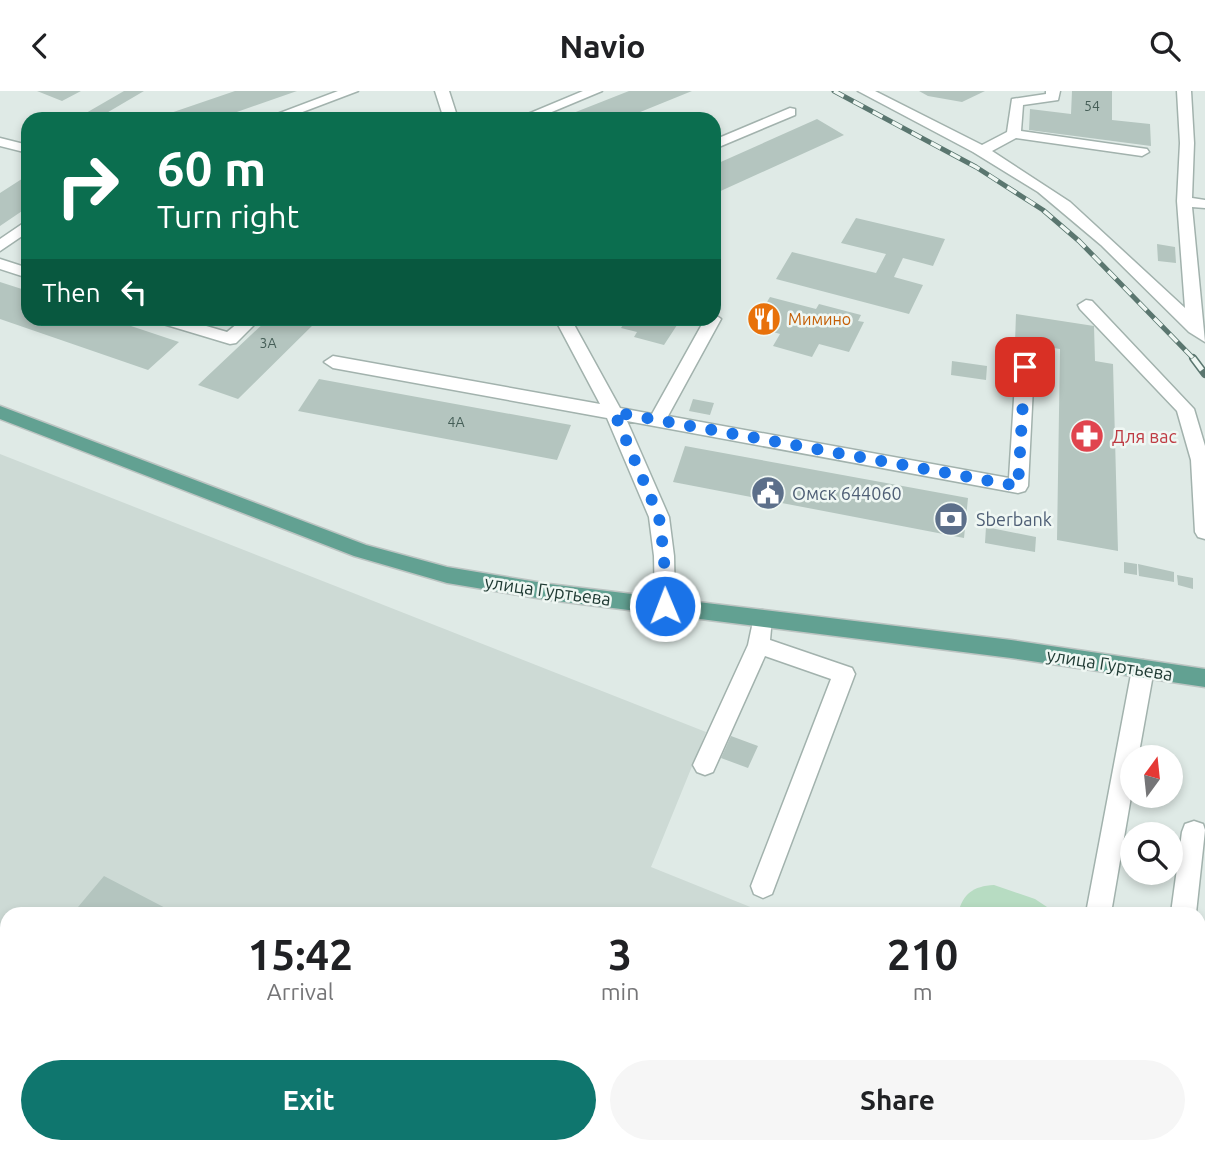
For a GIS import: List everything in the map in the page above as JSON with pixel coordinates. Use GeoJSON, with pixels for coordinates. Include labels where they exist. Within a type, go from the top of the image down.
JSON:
{"type":"FeatureCollection","features":[{"type":"Feature","properties":{"kind":"main road","name":"улица Гуртьева"},"geometry":{"type":"LineString","coordinates":[[0,412],[361,551],[447,575],[665,606],[1011,649],[1205,678]]}},
{"type":"Feature","properties":{"kind":"street"},"geometry":{"type":"LineString","coordinates":[[291,112],[351,91]]}},
{"type":"Feature","properties":{"kind":"street"},"geometry":{"type":"LineString","coordinates":[[442,91],[449,112]]}},
{"type":"Feature","properties":{"kind":"street"},"geometry":{"type":"LineString","coordinates":[[541,112],[595,91]]}},
{"type":"Feature","properties":{"kind":"street"},"geometry":{"type":"LineString","coordinates":[[865,91],[982,151],[1045,191],[1083,221],[1200,333]]}},
{"type":"Feature","properties":{"kind":"street"},"geometry":{"type":"LineString","coordinates":[[1014,134],[1017,102],[1053,97],[1053,91]]}},
{"type":"Feature","properties":{"kind":"street"},"geometry":{"type":"LineString","coordinates":[[1184,91],[1190,108],[1184,201],[1200,333]]}},
{"type":"Feature","properties":{"kind":"street"},"geometry":{"type":"LineString","coordinates":[[721,142],[790,112]]}},
{"type":"Feature","properties":{"kind":"street"},"geometry":{"type":"LineString","coordinates":[[982,151],[1014,134],[1143,152]]}},
{"type":"Feature","properties":{"kind":"street"},"geometry":{"type":"LineString","coordinates":[[0,142],[21,147]]}},
{"type":"Feature","properties":{"kind":"street"},"geometry":{"type":"LineString","coordinates":[[0,162],[21,150]]}},
{"type":"Feature","properties":{"kind":"street"},"geometry":{"type":"LineString","coordinates":[[1184,201],[1205,204]]}},
{"type":"Feature","properties":{"kind":"street"},"geometry":{"type":"LineString","coordinates":[[0,246],[21,230]]}},
{"type":"Feature","properties":{"kind":"street"},"geometry":{"type":"LineString","coordinates":[[0,264],[21,271]]}},
{"type":"Feature","properties":{"kind":"street"},"geometry":{"type":"LineString","coordinates":[[1086,306],[1185,409],[1200,460],[1205,532]]}},
{"type":"Feature","properties":{"kind":"street"},"geometry":{"type":"LineString","coordinates":[[188,326],[230,339],[244,326]]}},
{"type":"Feature","properties":{"kind":"street"},"geometry":{"type":"LineString","coordinates":[[567,326],[614,412],[659,517],[664,556],[665,606]]}},
{"type":"Feature","properties":{"kind":"street"},"geometry":{"type":"LineString","coordinates":[[657,420],[709,326]]}},
{"type":"Feature","properties":{"kind":"street"},"geometry":{"type":"LineString","coordinates":[[333,362],[1018,486],[1025,367]]}},
{"type":"Feature","properties":{"kind":"street"},"geometry":{"type":"LineString","coordinates":[[705,765],[759,645],[762,618]]}},
{"type":"Feature","properties":{"kind":"street"},"geometry":{"type":"LineString","coordinates":[[759,645],[844,674],[763,886]]}},
{"type":"Feature","properties":{"kind":"street"},"geometry":{"type":"LineString","coordinates":[[1099,907],[1143,669]]}},
{"type":"Feature","properties":{"kind":"street"},"geometry":{"type":"LineString","coordinates":[[1184,907],[1194,832]]}},
{"type":"Feature","properties":{"kind":"shaded area"},"geometry":{"type":"Polygon","coordinates":[[[0,454],[706,732],[651,867],[750,907],[0,907],[0,454]]]}},
{"type":"Feature","properties":{"kind":"green space"},"geometry":{"type":"Polygon","coordinates":[[[994,885],[1035,899],[1047,907],[960,907],[966,896],[980,887],[994,885]]]}},
{"type":"Feature","properties":{"kind":"building"},"geometry":{"type":"Polygon","coordinates":[[[37,91],[81,91],[62,101],[37,91]]]}},
{"type":"Feature","properties":{"kind":"building"},"geometry":{"type":"Polygon","coordinates":[[[124,91],[144,91],[108,112],[88,112],[124,91]]]}},
{"type":"Feature","properties":{"kind":"building"},"geometry":{"type":"Polygon","coordinates":[[[235,91],[297,91],[237,112],[174,112],[235,91]]]}},
{"type":"Feature","properties":{"kind":"building"},"geometry":{"type":"Polygon","coordinates":[[[629,91],[692,91],[640,112],[576,112],[629,91]]]}},
{"type":"Feature","properties":{"kind":"building"},"geometry":{"type":"Polygon","coordinates":[[[919,91],[985,91],[962,102],[928,96],[919,91]]]}},
{"type":"Feature","properties":{"kind":"building"},"geometry":{"type":"Polygon","coordinates":[[[1072,91],[1112,91],[1112,120],[1150,124],[1151,146],[1029,130],[1030,109],[1071,114],[1072,91]]]}},
{"type":"Feature","properties":{"kind":"building"},"geometry":{"type":"Polygon","coordinates":[[[817,119],[844,135],[721,191],[721,162],[817,119]]]}},
{"type":"Feature","properties":{"kind":"building"},"geometry":{"type":"Polygon","coordinates":[[[21,180],[21,212],[0,226],[0,193],[21,180]]]}},
{"type":"Feature","properties":{"kind":"building"},"geometry":{"type":"Polygon","coordinates":[[[856,218],[945,239],[933,266],[903,258],[894,277],[923,285],[909,314],[776,279],[792,252],[876,273],[886,254],[841,243],[856,218]]]}},
{"type":"Feature","properties":{"kind":"building"},"geometry":{"type":"Polygon","coordinates":[[[1157,244],[1175,247],[1176,263],[1158,261],[1157,244]]]}},
{"type":"Feature","properties":{"kind":"building"},"geometry":{"type":"Polygon","coordinates":[[[0,282],[21,289],[21,326],[131,326],[179,342],[148,370],[0,319],[0,282]]]}},
{"type":"Feature","properties":{"kind":"building"},"geometry":{"type":"Polygon","coordinates":[[[770,297],[816,309],[819,304],[861,315],[858,321],[864,322],[849,352],[819,344],[812,357],[773,346],[780,334],[752,326],[770,297]]]}},
{"type":"Feature","properties":{"kind":"building"},"geometry":{"type":"Polygon","coordinates":[[[1016,314],[1094,326],[1095,361],[1113,364],[1118,551],[1057,540],[1060,349],[1015,342],[1016,314]]]}},
{"type":"Feature","properties":{"kind":"building"},"geometry":{"type":"Polygon","coordinates":[[[261,326],[312,326],[238,399],[198,385],[261,326]]]}},
{"type":"Feature","properties":{"kind":"building"},"geometry":{"type":"Polygon","coordinates":[[[676,326],[664,345],[634,337],[637,332],[621,328],[676,326]]]}},
{"type":"Feature","properties":{"kind":"building"},"geometry":{"type":"Polygon","coordinates":[[[952,361],[987,366],[986,380],[951,375],[952,361]]]}},
{"type":"Feature","properties":{"kind":"building"},"geometry":{"type":"Polygon","coordinates":[[[319,379],[571,425],[557,460],[298,411],[319,379]]]}},
{"type":"Feature","properties":{"kind":"building"},"geometry":{"type":"Polygon","coordinates":[[[693,399],[714,403],[710,415],[689,411],[693,399]]]}},
{"type":"Feature","properties":{"kind":"building"},"geometry":{"type":"Polygon","coordinates":[[[685,446],[968,498],[964,538],[673,482],[685,446]]]}},
{"type":"Feature","properties":{"kind":"building"},"geometry":{"type":"Polygon","coordinates":[[[986,527],[1036,537],[1035,552],[985,543],[986,527]]]}},
{"type":"Feature","properties":{"kind":"building"},"geometry":{"type":"Polygon","coordinates":[[[1124,562],[1137,564],[1137,575],[1124,573],[1124,562]]]}},
{"type":"Feature","properties":{"kind":"building"},"geometry":{"type":"Polygon","coordinates":[[[1138,564],[1174,572],[1174,582],[1139,576],[1138,564]]]}},
{"type":"Feature","properties":{"kind":"building"},"geometry":{"type":"Polygon","coordinates":[[[1177,575],[1193,578],[1193,589],[1178,585],[1177,575]]]}},
{"type":"Feature","properties":{"kind":"building"},"geometry":{"type":"Polygon","coordinates":[[[731,736],[758,746],[748,768],[721,758],[731,736]]]}},
{"type":"Feature","properties":{"kind":"building"},"geometry":{"type":"Polygon","coordinates":[[[104,876],[163,907],[78,907],[104,876]]]}},
{"type":"Feature","properties":{"kind":"railway"},"geometry":{"type":"LineString","coordinates":[[834,91],[976,167],[1043,210],[1079,241],[1194,359]]}},
{"type":"Feature","properties":{"kind":"railway"},"geometry":{"type":"LineString","coordinates":[[1193,358],[1205,374]]}},
{"type":"Feature","properties":{"kind":"place","name":"Мимино"},"geometry":{"type":"Point","coordinates":[764,319]}},
{"type":"Feature","properties":{"kind":"place","name":"Для вас"},"geometry":{"type":"Point","coordinates":[1087,436]}},
{"type":"Feature","properties":{"kind":"place","name":"Омск 644060"},"geometry":{"type":"Point","coordinates":[768,493]}},
{"type":"Feature","properties":{"kind":"place","name":"Sberbank"},"geometry":{"type":"Point","coordinates":[951,519]}},
{"type":"Feature","properties":{"kind":"route"},"geometry":{"type":"LineString","coordinates":[[665,606],[664,556],[659,517],[614,412],[1018,486],[1025,367]]}}]}
